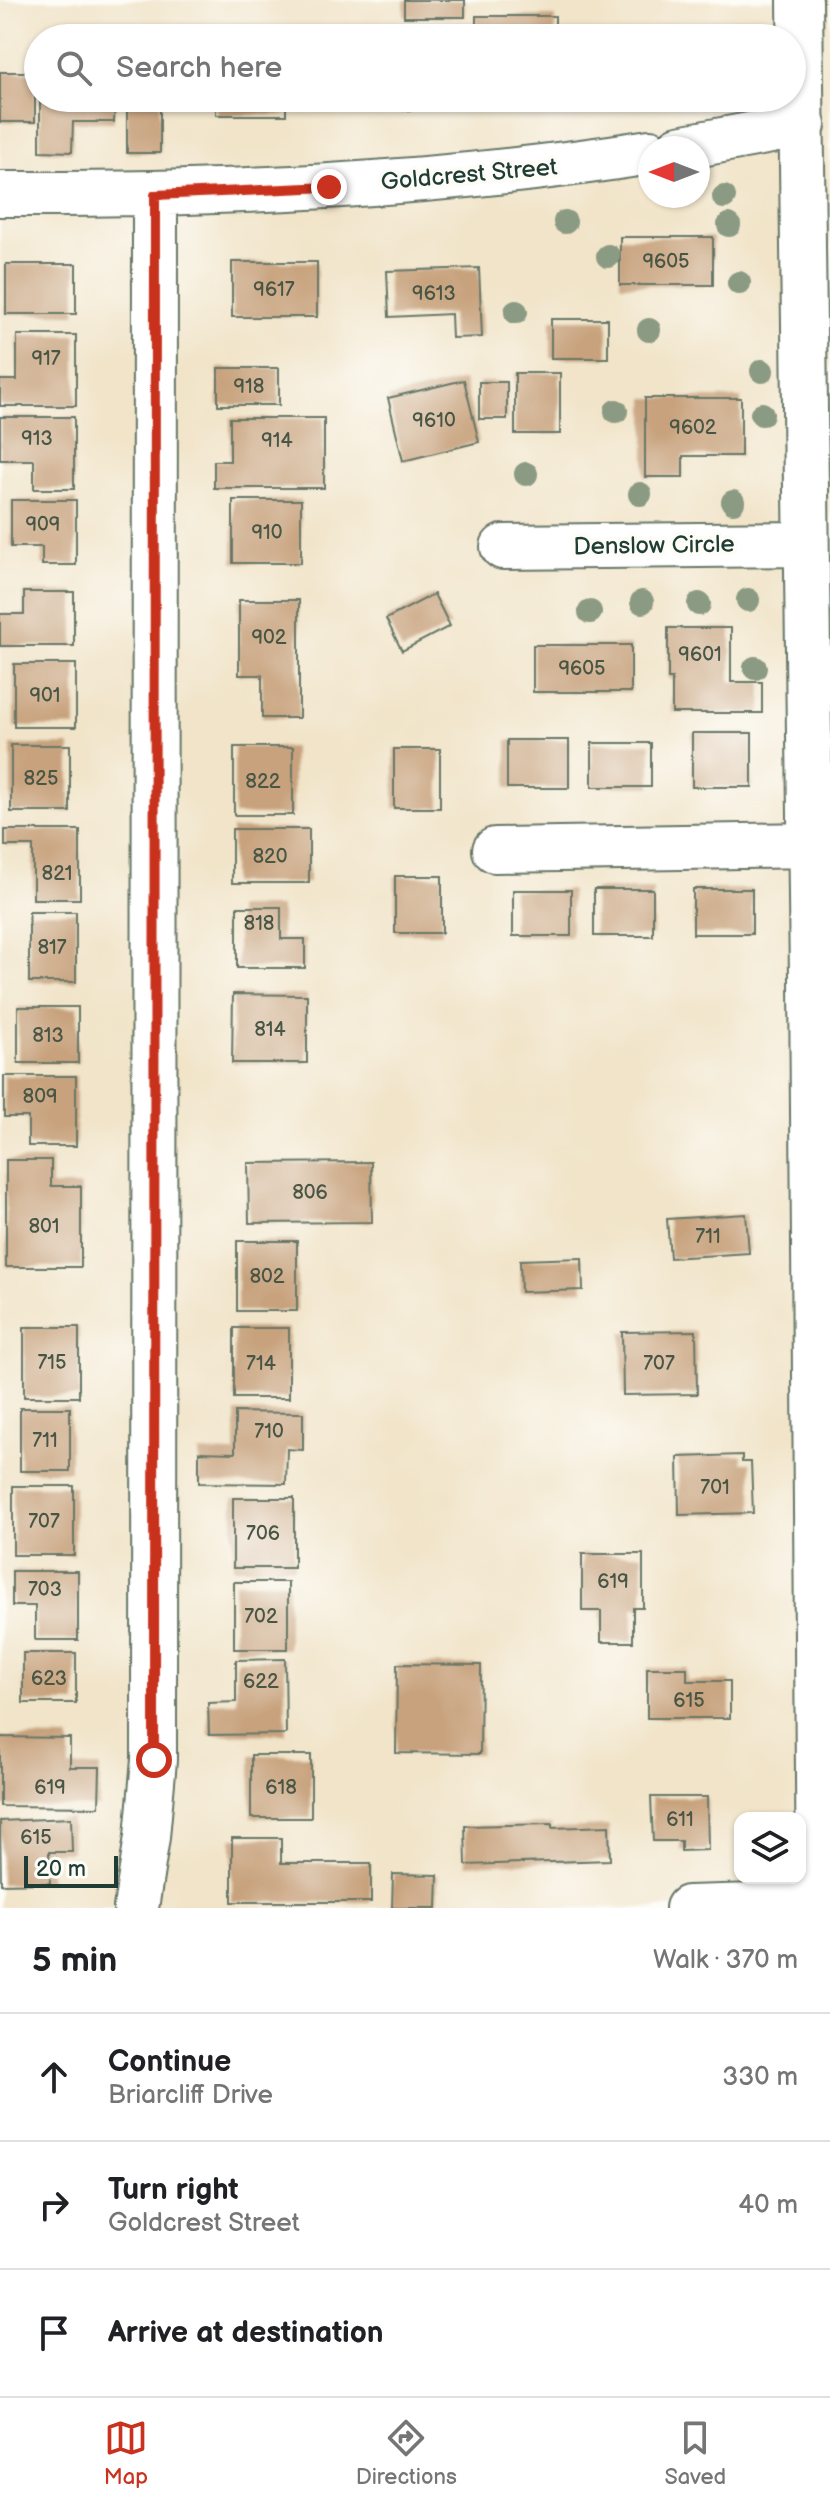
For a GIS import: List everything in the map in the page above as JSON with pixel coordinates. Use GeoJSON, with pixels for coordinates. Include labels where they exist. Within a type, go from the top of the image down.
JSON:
{"type":"FeatureCollection","features":[{"type":"Feature","properties":{"kind":"street"},"geometry":{"type":"LineString","coordinates":[[800,0],[801,24]]}},
{"type":"Feature","properties":{"kind":"street"},"geometry":{"type":"LineString","coordinates":[[688,1908],[819,1906],[822,1172],[810,845],[803,112]]}},
{"type":"Feature","properties":{"kind":"street"},"geometry":{"type":"LineString","coordinates":[[710,142],[803,125]]}},
{"type":"Feature","properties":{"kind":"street","name":"Goldcrest Street"},"geometry":{"type":"LineString","coordinates":[[0,194],[155,195],[445,179],[638,154]]}},
{"type":"Feature","properties":{"kind":"street"},"geometry":{"type":"LineString","coordinates":[[136,1908],[154,1760],[155,195]]}},
{"type":"Feature","properties":{"kind":"street","name":"Denslow Circle"},"geometry":{"type":"LineString","coordinates":[[503,547],[805,544]]}},
{"type":"Feature","properties":{"kind":"street"},"geometry":{"type":"LineString","coordinates":[[495,850],[810,845]]}},
{"type":"Feature","properties":{"kind":"building"},"geometry":{"type":"Polygon","coordinates":[[[404,0],[465,0],[465,17],[404,17],[404,0]]]}},
{"type":"Feature","properties":{"kind":"building"},"geometry":{"type":"Polygon","coordinates":[[[476,16],[555,16],[555,24],[476,24],[476,16]]]}},
{"type":"Feature","properties":{"kind":"building"},"geometry":{"type":"Polygon","coordinates":[[[0,72],[24,72],[24,112],[35,112],[35,122],[0,122],[0,72]]]}},
{"type":"Feature","properties":{"kind":"building"},"geometry":{"type":"Polygon","coordinates":[[[40,112],[114,112],[114,122],[73,122],[72,152],[40,151],[40,112]]]}},
{"type":"Feature","properties":{"kind":"building"},"geometry":{"type":"Polygon","coordinates":[[[127,112],[160,112],[160,153],[127,153],[127,112]]]}},
{"type":"Feature","properties":{"kind":"building"},"geometry":{"type":"Polygon","coordinates":[[[216,112],[286,112],[286,115],[216,115],[216,112]]]}},
{"type":"Feature","properties":{"kind":"building"},"geometry":{"type":"Polygon","coordinates":[[[620,237],[713,237],[713,285],[620,285],[620,237]]]}},
{"type":"Feature","properties":{"kind":"building"},"geometry":{"type":"Polygon","coordinates":[[[232,262],[317,262],[317,317],[232,317],[232,262]]]}},
{"type":"Feature","properties":{"kind":"building"},"geometry":{"type":"Polygon","coordinates":[[[6,264],[76,264],[76,314],[6,314],[6,264]]]}},
{"type":"Feature","properties":{"kind":"building"},"geometry":{"type":"Polygon","coordinates":[[[479,268],[482,337],[452,338],[451,314],[389,317],[387,271],[479,268]]]}},
{"type":"Feature","properties":{"kind":"building"},"geometry":{"type":"Polygon","coordinates":[[[551,319],[608,319],[608,358],[551,358],[551,319]]]}},
{"type":"Feature","properties":{"kind":"building"},"geometry":{"type":"Polygon","coordinates":[[[17,335],[76,335],[76,406],[0,406],[0,380],[17,380],[17,335]]]}},
{"type":"Feature","properties":{"kind":"building"},"geometry":{"type":"Polygon","coordinates":[[[218,368],[279,368],[279,405],[218,405],[218,368]]]}},
{"type":"Feature","properties":{"kind":"building"},"geometry":{"type":"Polygon","coordinates":[[[515,373],[560,373],[560,434],[515,434],[515,373]]]}},
{"type":"Feature","properties":{"kind":"building"},"geometry":{"type":"Polygon","coordinates":[[[464,380],[479,442],[403,461],[388,398],[464,380]]]}},
{"type":"Feature","properties":{"kind":"building"},"geometry":{"type":"Polygon","coordinates":[[[479,382],[507,382],[507,419],[479,419],[479,382]]]}},
{"type":"Feature","properties":{"kind":"building"},"geometry":{"type":"Polygon","coordinates":[[[645,398],[741,398],[741,456],[683,456],[683,477],[645,477],[645,398]]]}},
{"type":"Feature","properties":{"kind":"building"},"geometry":{"type":"Polygon","coordinates":[[[0,417],[74,417],[74,489],[34,489],[34,460],[0,460],[0,417]]]}},
{"type":"Feature","properties":{"kind":"building"},"geometry":{"type":"Polygon","coordinates":[[[230,418],[324,418],[324,488],[214,488],[214,461],[230,461],[230,418]]]}},
{"type":"Feature","properties":{"kind":"building"},"geometry":{"type":"Polygon","coordinates":[[[11,500],[76,500],[76,565],[42,565],[42,547],[11,547],[11,500]]]}},
{"type":"Feature","properties":{"kind":"building"},"geometry":{"type":"Polygon","coordinates":[[[233,500],[301,500],[301,563],[233,563],[233,500]]]}},
{"type":"Feature","properties":{"kind":"building"},"geometry":{"type":"Polygon","coordinates":[[[24,592],[74,592],[74,646],[0,646],[0,614],[24,614],[24,592]]]}},
{"type":"Feature","properties":{"kind":"building"},"geometry":{"type":"Polygon","coordinates":[[[434,594],[450,626],[402,651],[386,619],[434,594]]]}},
{"type":"Feature","properties":{"kind":"building"},"geometry":{"type":"Polygon","coordinates":[[[239,600],[299,600],[299,718],[262,718],[262,675],[239,675],[239,600]]]}},
{"type":"Feature","properties":{"kind":"building"},"geometry":{"type":"Polygon","coordinates":[[[668,628],[731,628],[731,682],[762,682],[762,713],[672,713],[668,628]]]}},
{"type":"Feature","properties":{"kind":"building"},"geometry":{"type":"Polygon","coordinates":[[[533,645],[631,645],[631,692],[533,692],[533,645]]]}},
{"type":"Feature","properties":{"kind":"building"},"geometry":{"type":"Polygon","coordinates":[[[14,664],[76,664],[76,727],[14,727],[14,664]]]}},
{"type":"Feature","properties":{"kind":"building"},"geometry":{"type":"Polygon","coordinates":[[[692,733],[752,733],[752,787],[692,787],[692,733]]]}},
{"type":"Feature","properties":{"kind":"building"},"geometry":{"type":"Polygon","coordinates":[[[507,740],[569,740],[569,788],[507,788],[507,740]]]}},
{"type":"Feature","properties":{"kind":"building"},"geometry":{"type":"Polygon","coordinates":[[[592,743],[651,743],[651,787],[592,787],[592,743]]]}},
{"type":"Feature","properties":{"kind":"building"},"geometry":{"type":"Polygon","coordinates":[[[11,745],[70,745],[70,812],[11,812],[11,745]]]}},
{"type":"Feature","properties":{"kind":"building"},"geometry":{"type":"Polygon","coordinates":[[[234,747],[293,747],[293,815],[234,815],[234,747]]]}},
{"type":"Feature","properties":{"kind":"building"},"geometry":{"type":"Polygon","coordinates":[[[394,749],[440,749],[440,808],[394,808],[394,749]]]}},
{"type":"Feature","properties":{"kind":"building"},"geometry":{"type":"Polygon","coordinates":[[[232,829],[309,829],[309,883],[232,883],[232,829]]]}},
{"type":"Feature","properties":{"kind":"building"},"geometry":{"type":"Polygon","coordinates":[[[5,830],[80,830],[80,899],[33,899],[33,846],[5,846],[5,830]]]}},
{"type":"Feature","properties":{"kind":"building"},"geometry":{"type":"Polygon","coordinates":[[[395,876],[442,876],[442,933],[395,933],[395,876]]]}},
{"type":"Feature","properties":{"kind":"building"},"geometry":{"type":"Polygon","coordinates":[[[594,889],[653,889],[653,936],[594,936],[594,889]]]}},
{"type":"Feature","properties":{"kind":"building"},"geometry":{"type":"Polygon","coordinates":[[[693,889],[752,889],[752,934],[693,934],[693,889]]]}},
{"type":"Feature","properties":{"kind":"building"},"geometry":{"type":"Polygon","coordinates":[[[513,890],[571,890],[571,936],[513,936],[513,890]]]}},
{"type":"Feature","properties":{"kind":"building"},"geometry":{"type":"Polygon","coordinates":[[[237,907],[281,907],[281,939],[305,939],[305,968],[237,968],[237,907]]]}},
{"type":"Feature","properties":{"kind":"building"},"geometry":{"type":"Polygon","coordinates":[[[29,912],[76,912],[76,982],[29,982],[29,912]]]}},
{"type":"Feature","properties":{"kind":"building"},"geometry":{"type":"Polygon","coordinates":[[[233,994],[307,995],[307,1063],[232,1063],[233,994]]]}},
{"type":"Feature","properties":{"kind":"building"},"geometry":{"type":"Polygon","coordinates":[[[18,1007],[78,1007],[78,1063],[18,1063],[18,1007]]]}},
{"type":"Feature","properties":{"kind":"building"},"geometry":{"type":"Polygon","coordinates":[[[4,1076],[76,1076],[76,1146],[28,1146],[28,1117],[4,1117],[4,1076]]]}},
{"type":"Feature","properties":{"kind":"building"},"geometry":{"type":"Polygon","coordinates":[[[6,1160],[51,1160],[51,1186],[81,1186],[81,1267],[6,1267],[6,1160]]]}},
{"type":"Feature","properties":{"kind":"building"},"geometry":{"type":"Polygon","coordinates":[[[371,1162],[372,1222],[249,1223],[248,1163],[371,1162]]]}},
{"type":"Feature","properties":{"kind":"building"},"geometry":{"type":"Polygon","coordinates":[[[746,1214],[749,1253],[670,1258],[667,1219],[746,1214]]]}},
{"type":"Feature","properties":{"kind":"building"},"geometry":{"type":"Polygon","coordinates":[[[237,1241],[297,1241],[297,1311],[237,1311],[237,1241]]]}},
{"type":"Feature","properties":{"kind":"building"},"geometry":{"type":"Polygon","coordinates":[[[582,1258],[583,1290],[521,1292],[520,1260],[582,1258]]]}},
{"type":"Feature","properties":{"kind":"building"},"geometry":{"type":"Polygon","coordinates":[[[24,1327],[79,1327],[79,1397],[24,1397],[24,1327]]]}},
{"type":"Feature","properties":{"kind":"building"},"geometry":{"type":"Polygon","coordinates":[[[234,1328],[289,1328],[289,1398],[234,1398],[234,1328]]]}},
{"type":"Feature","properties":{"kind":"building"},"geometry":{"type":"Polygon","coordinates":[[[696,1331],[697,1394],[623,1395],[622,1332],[696,1331]]]}},
{"type":"Feature","properties":{"kind":"building"},"geometry":{"type":"Polygon","coordinates":[[[20,1408],[70,1408],[70,1471],[20,1471],[20,1408]]]}},
{"type":"Feature","properties":{"kind":"building"},"geometry":{"type":"Polygon","coordinates":[[[235,1412],[303,1413],[303,1450],[287,1449],[286,1484],[199,1483],[199,1452],[235,1453],[235,1412]]]}},
{"type":"Feature","properties":{"kind":"building"},"geometry":{"type":"Polygon","coordinates":[[[742,1455],[742,1462],[751,1462],[753,1513],[679,1515],[678,1457],[742,1455]]]}},
{"type":"Feature","properties":{"kind":"building"},"geometry":{"type":"Polygon","coordinates":[[[13,1486],[74,1486],[74,1555],[13,1555],[13,1486]]]}},
{"type":"Feature","properties":{"kind":"building"},"geometry":{"type":"Polygon","coordinates":[[[233,1498],[294,1498],[294,1568],[233,1568],[233,1498]]]}},
{"type":"Feature","properties":{"kind":"building"},"geometry":{"type":"Polygon","coordinates":[[[582,1554],[643,1554],[643,1608],[633,1608],[633,1642],[601,1642],[601,1611],[582,1611],[582,1554]]]}},
{"type":"Feature","properties":{"kind":"building"},"geometry":{"type":"Polygon","coordinates":[[[12,1571],[78,1571],[78,1640],[35,1640],[35,1606],[12,1606],[12,1571]]]}},
{"type":"Feature","properties":{"kind":"building"},"geometry":{"type":"Polygon","coordinates":[[[234,1582],[288,1582],[288,1649],[234,1649],[234,1582]]]}},
{"type":"Feature","properties":{"kind":"building"},"geometry":{"type":"Polygon","coordinates":[[[23,1653],[76,1653],[76,1703],[23,1703],[23,1653]]]}},
{"type":"Feature","properties":{"kind":"building"},"geometry":{"type":"Polygon","coordinates":[[[285,1659],[286,1734],[209,1735],[208,1703],[236,1702],[236,1660],[285,1659]]]}},
{"type":"Feature","properties":{"kind":"building"},"geometry":{"type":"Polygon","coordinates":[[[397,1664],[481,1665],[480,1754],[396,1753],[397,1664]]]}},
{"type":"Feature","properties":{"kind":"building"},"geometry":{"type":"Polygon","coordinates":[[[647,1668],[687,1668],[687,1681],[730,1681],[730,1718],[647,1718],[647,1668]]]}},
{"type":"Feature","properties":{"kind":"building"},"geometry":{"type":"Polygon","coordinates":[[[0,1737],[70,1738],[70,1767],[100,1767],[99,1807],[0,1806],[0,1737]]]}},
{"type":"Feature","properties":{"kind":"building"},"geometry":{"type":"Polygon","coordinates":[[[251,1755],[311,1755],[311,1818],[251,1818],[251,1755]]]}},
{"type":"Feature","properties":{"kind":"building"},"geometry":{"type":"Polygon","coordinates":[[[651,1797],[707,1797],[708,1850],[681,1851],[681,1841],[653,1841],[651,1797]]]}},
{"type":"Feature","properties":{"kind":"building"},"geometry":{"type":"Polygon","coordinates":[[[71,1818],[72,1852],[49,1852],[50,1883],[1,1884],[0,1821],[71,1818]]]}},
{"type":"Feature","properties":{"kind":"building"},"geometry":{"type":"Polygon","coordinates":[[[552,1824],[552,1828],[609,1826],[610,1860],[466,1865],[465,1826],[552,1824]]]}},
{"type":"Feature","properties":{"kind":"building"},"geometry":{"type":"Polygon","coordinates":[[[232,1838],[281,1838],[281,1863],[371,1863],[371,1902],[232,1902],[232,1838]]]}},
{"type":"Feature","properties":{"kind":"building"},"geometry":{"type":"Polygon","coordinates":[[[393,1874],[438,1875],[437,1908],[392,1908],[393,1874]]]}},
{"type":"Feature","properties":{"kind":"route"},"geometry":{"type":"LineString","coordinates":[[154,1760],[155,195],[329,187]]}}]}
